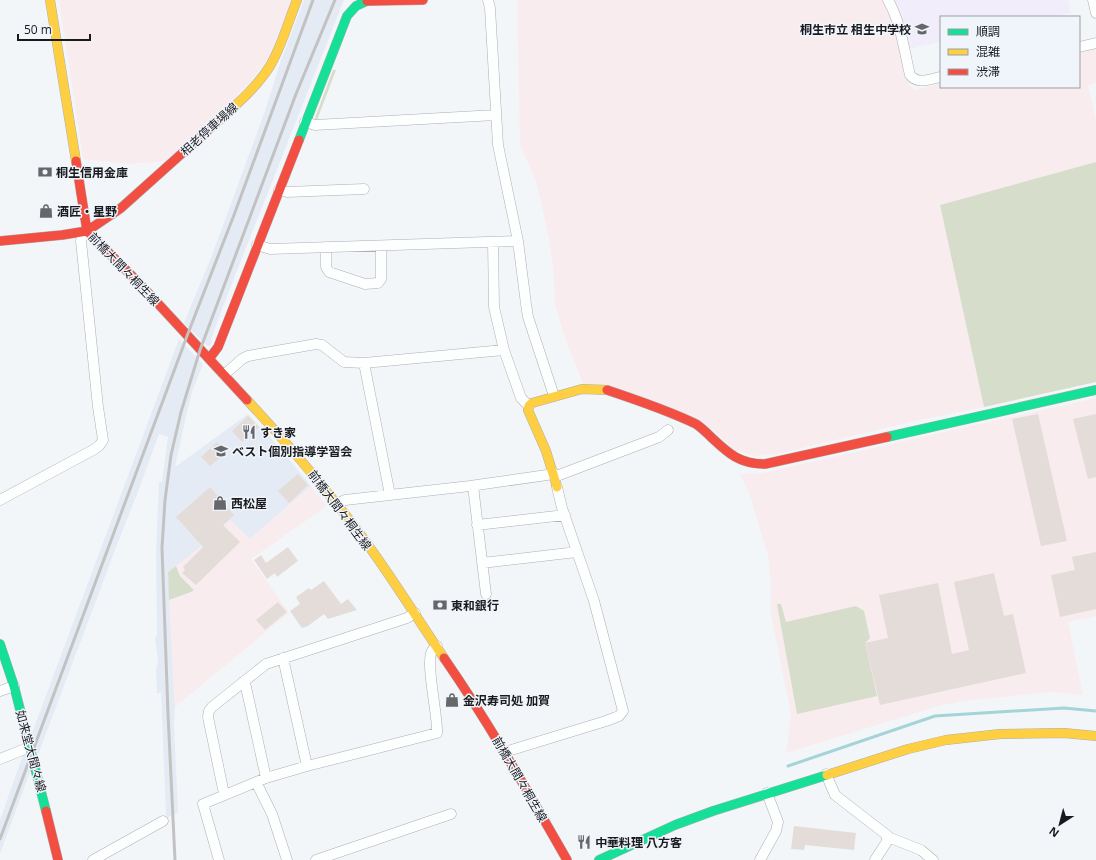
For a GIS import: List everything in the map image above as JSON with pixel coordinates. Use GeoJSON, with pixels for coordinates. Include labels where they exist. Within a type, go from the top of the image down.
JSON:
{"type":"FeatureCollection","features":[{"type":"Feature","properties":{"kind":"street"},"geometry":{"type":"LineString","coordinates":[[0,500],[100,446],[103,440],[81,241],[87,230],[83,216],[63,77],[50,0]]}},
{"type":"Feature","properties":{"kind":"street","name":"相老停車場線"},"geometry":{"type":"LineString","coordinates":[[87,230],[100,224],[121,208],[243,99],[260,81],[273,60],[297,0]]}},
{"type":"Feature","properties":{"kind":"street"},"geometry":{"type":"LineString","coordinates":[[209,359],[218,347],[347,16],[353,7],[359,3],[368,1],[423,0]]}},
{"type":"Feature","properties":{"kind":"street"},"geometry":{"type":"LineString","coordinates":[[488,0],[490,8],[498,145],[518,241],[528,317],[554,396]]}},
{"type":"Feature","properties":{"kind":"street"},"geometry":{"type":"LineString","coordinates":[[888,0],[893,8],[901,34],[910,75],[913,80],[919,82],[940,77]]}},
{"type":"Feature","properties":{"kind":"street"},"geometry":{"type":"LineString","coordinates":[[1093,0],[1096,13]]}},
{"type":"Feature","properties":{"kind":"street"},"geometry":{"type":"LineString","coordinates":[[1080,47],[1096,43]]}},
{"type":"Feature","properties":{"kind":"street"},"geometry":{"type":"LineString","coordinates":[[305,122],[315,125],[496,115]]}},
{"type":"Feature","properties":{"kind":"street"},"geometry":{"type":"LineString","coordinates":[[279,190],[287,192],[364,189]]}},
{"type":"Feature","properties":{"kind":"street","name":"前橋大間々桐生線"},"geometry":{"type":"LineString","coordinates":[[0,241],[62,235],[87,230],[139,283],[279,434],[337,504],[437,646],[505,752],[567,860]]}},
{"type":"Feature","properties":{"kind":"street"},"geometry":{"type":"LineString","coordinates":[[257,245],[270,249],[518,241]]}},
{"type":"Feature","properties":{"kind":"street"},"geometry":{"type":"LineString","coordinates":[[493,242],[494,307],[504,350],[521,398],[529,406]]}},
{"type":"Feature","properties":{"kind":"street"},"geometry":{"type":"LineString","coordinates":[[326,247],[326,267],[329,272],[364,284],[378,283],[381,279],[381,246]]}},
{"type":"Feature","properties":{"kind":"street"},"geometry":{"type":"LineString","coordinates":[[224,375],[242,359],[248,356],[316,344],[322,345],[344,362],[364,363],[504,350]]}},
{"type":"Feature","properties":{"kind":"street"},"geometry":{"type":"LineString","coordinates":[[364,363],[390,495]]}},
{"type":"Feature","properties":{"kind":"street"},"geometry":{"type":"LineString","coordinates":[[505,752],[606,721],[619,716],[623,711],[594,601],[565,515],[546,451],[530,417],[528,410],[532,403],[582,389],[594,388],[614,392],[697,425],[736,458],[756,464],[765,464],[1096,390]]}},
{"type":"Feature","properties":{"kind":"street"},"geometry":{"type":"LineString","coordinates":[[337,504],[345,500],[473,486],[554,475],[660,437],[668,430]]}},
{"type":"Feature","properties":{"kind":"street"},"geometry":{"type":"LineString","coordinates":[[473,486],[486,594]]}},
{"type":"Feature","properties":{"kind":"street"},"geometry":{"type":"LineString","coordinates":[[478,525],[565,515]]}},
{"type":"Feature","properties":{"kind":"street"},"geometry":{"type":"LineString","coordinates":[[482,563],[577,552]]}},
{"type":"Feature","properties":{"kind":"street"},"geometry":{"type":"LineString","coordinates":[[225,794],[208,717],[208,711],[212,707],[266,664],[407,618],[414,613]]}},
{"type":"Feature","properties":{"kind":"street","name":"如来堂大間々線"},"geometry":{"type":"LineString","coordinates":[[0,644],[14,686],[58,860]]}},
{"type":"Feature","properties":{"kind":"street"},"geometry":{"type":"LineString","coordinates":[[219,860],[203,804],[266,778],[437,733],[438,721],[429,664],[432,650],[437,646]]}},
{"type":"Feature","properties":{"kind":"street"},"geometry":{"type":"LineString","coordinates":[[283,658],[307,766]]}},
{"type":"Feature","properties":{"kind":"street"},"geometry":{"type":"LineString","coordinates":[[243,682],[246,687],[266,778]]}},
{"type":"Feature","properties":{"kind":"street"},"geometry":{"type":"LineString","coordinates":[[0,691],[14,686]]}},
{"type":"Feature","properties":{"kind":"street"},"geometry":{"type":"LineString","coordinates":[[599,860],[674,825],[767,793],[908,749],[946,740],[1000,734],[1064,733],[1096,736]]}},
{"type":"Feature","properties":{"kind":"street"},"geometry":{"type":"LineString","coordinates":[[0,759],[30,747]]}},
{"type":"Feature","properties":{"kind":"street"},"geometry":{"type":"LineString","coordinates":[[826,774],[835,795],[886,833],[888,837],[921,850],[933,860]]}},
{"type":"Feature","properties":{"kind":"street"},"geometry":{"type":"LineString","coordinates":[[256,782],[272,814],[287,860]]}},
{"type":"Feature","properties":{"kind":"street"},"geometry":{"type":"LineString","coordinates":[[760,860],[778,826],[778,822],[767,793]]}},
{"type":"Feature","properties":{"kind":"street"},"geometry":{"type":"LineString","coordinates":[[316,860],[339,856],[451,814]]}},
{"type":"Feature","properties":{"kind":"street"},"geometry":{"type":"LineString","coordinates":[[93,860],[163,821]]}},
{"type":"Feature","properties":{"kind":"street"},"geometry":{"type":"LineString","coordinates":[[875,860],[886,843],[888,837]]}},
{"type":"Feature","properties":{"kind":"shaded area"},"geometry":{"type":"Polygon","coordinates":[[[59,0],[292,0],[269,58],[251,81],[232,101],[165,161],[128,164],[83,159],[59,0]]]}},
{"type":"Feature","properties":{"kind":"shaded area"},"geometry":{"type":"Polygon","coordinates":[[[304,0],[344,0],[227,296],[211,339],[212,342],[210,346],[207,346],[184,323],[212,255],[304,0]]]}},
{"type":"Feature","properties":{"kind":"shaded area"},"geometry":{"type":"Polygon","coordinates":[[[517,0],[883,0],[890,13],[910,86],[915,90],[940,84],[940,88],[1080,88],[1080,52],[1096,48],[1096,83],[1088,85],[1096,120],[1096,162],[940,205],[984,407],[915,421],[777,454],[756,456],[734,450],[704,422],[583,384],[564,335],[555,304],[553,267],[549,238],[536,181],[520,145],[517,0]]]}},
{"type":"Feature","properties":{"kind":"shaded area","name":"桐生市立 相生中学校"},"geometry":{"type":"Polygon","coordinates":[[[894,0],[1068,0],[1071,13],[1056,16],[940,16],[940,42],[909,49],[894,0]]]}},
{"type":"Feature","properties":{"kind":"shaded area"},"geometry":{"type":"Polygon","coordinates":[[[179,339],[203,364],[192,392],[175,467],[248,414],[279,447],[311,486],[250,539],[188,557],[168,572],[175,706],[174,724],[178,812],[165,819],[161,693],[157,693],[156,669],[158,662],[155,638],[157,635],[156,552],[159,482],[162,482],[168,437],[159,434],[38,755],[32,733],[179,339]]]}},
{"type":"Feature","properties":{"kind":"shaded area"},"geometry":{"type":"Polygon","coordinates":[[[1096,398],[1096,616],[1068,622],[1083,695],[1051,692],[963,701],[939,706],[786,753],[791,714],[771,615],[771,584],[768,555],[749,493],[740,474],[762,473],[1096,398]]]}},
{"type":"Feature","properties":{"kind":"shaded area"},"geometry":{"type":"Polygon","coordinates":[[[311,486],[327,506],[251,559],[289,613],[175,707],[169,600],[194,590],[180,576],[176,566],[230,520],[250,539],[311,486]]]}},
{"type":"Feature","properties":{"kind":"shaded area"},"geometry":{"type":"Polygon","coordinates":[[[23,755],[26,755],[30,772],[0,854],[0,820],[23,755]]]}},
{"type":"Feature","properties":{"kind":"green space"},"geometry":{"type":"Polygon","coordinates":[[[333,70],[336,70],[316,120],[315,118],[333,70]]]}},
{"type":"Feature","properties":{"kind":"green space"},"geometry":{"type":"Polygon","coordinates":[[[1096,162],[1096,382],[984,407],[940,205],[1096,162]]]}},
{"type":"Feature","properties":{"kind":"green space"},"geometry":{"type":"Polygon","coordinates":[[[176,566],[180,576],[194,590],[169,600],[168,572],[176,566]]]}},
{"type":"Feature","properties":{"kind":"green space"},"geometry":{"type":"Polygon","coordinates":[[[777,604],[781,604],[786,622],[856,606],[864,611],[870,638],[865,643],[877,696],[797,714],[777,604]]]}},
{"type":"Feature","properties":{"kind":"building"},"geometry":{"type":"Polygon","coordinates":[[[1038,414],[1067,541],[1041,546],[1012,419],[1038,414]]]}},
{"type":"Feature","properties":{"kind":"building"},"geometry":{"type":"Polygon","coordinates":[[[1096,414],[1096,477],[1088,479],[1073,419],[1096,414]]]}},
{"type":"Feature","properties":{"kind":"building"},"geometry":{"type":"Polygon","coordinates":[[[248,416],[259,427],[242,442],[232,431],[248,416]]]}},
{"type":"Feature","properties":{"kind":"building"},"geometry":{"type":"Polygon","coordinates":[[[217,442],[227,452],[210,466],[201,457],[217,442]]]}},
{"type":"Feature","properties":{"kind":"building"},"geometry":{"type":"Polygon","coordinates":[[[298,474],[308,485],[289,503],[278,491],[298,474]]]}},
{"type":"Feature","properties":{"kind":"building"},"geometry":{"type":"Polygon","coordinates":[[[210,487],[234,515],[223,525],[240,542],[196,585],[182,573],[185,570],[183,567],[203,547],[176,517],[210,487]]]}},
{"type":"Feature","properties":{"kind":"building"},"geometry":{"type":"Polygon","coordinates":[[[288,547],[298,561],[277,577],[275,573],[267,579],[254,560],[261,555],[266,563],[288,547]]]}},
{"type":"Feature","properties":{"kind":"building"},"geometry":{"type":"Polygon","coordinates":[[[1096,552],[1096,609],[1060,617],[1051,575],[1075,570],[1072,557],[1096,552]]]}},
{"type":"Feature","properties":{"kind":"building"},"geometry":{"type":"Polygon","coordinates":[[[994,573],[1004,616],[1013,614],[1026,673],[880,705],[865,643],[888,638],[879,595],[938,583],[952,654],[969,650],[954,582],[994,573]]]}},
{"type":"Feature","properties":{"kind":"building"},"geometry":{"type":"Polygon","coordinates":[[[324,581],[341,604],[348,599],[357,610],[328,619],[324,614],[308,626],[302,628],[290,611],[300,604],[296,597],[309,588],[311,590],[324,581]]]}},
{"type":"Feature","properties":{"kind":"building"},"geometry":{"type":"Polygon","coordinates":[[[278,602],[287,612],[265,630],[256,620],[278,602]]]}},
{"type":"Feature","properties":{"kind":"building"},"geometry":{"type":"Polygon","coordinates":[[[794,826],[856,833],[854,850],[805,845],[804,850],[791,849],[794,826]]]}},
{"type":"Feature","properties":{"kind":"waterway"},"geometry":{"type":"LineString","coordinates":[[788,766],[935,716],[1064,708],[1096,711]]}},
{"type":"Feature","properties":{"kind":"railway"},"geometry":{"type":"LineString","coordinates":[[0,839],[313,0]]}},
{"type":"Feature","properties":{"kind":"railway"},"geometry":{"type":"LineString","coordinates":[[175,860],[162,548],[165,500],[171,455],[181,412],[200,350],[296,94],[335,0]]}},
{"type":"Feature","properties":{"kind":"traffic: fast"},"geometry":{"type":"LineString","coordinates":[[299,140],[347,16],[356,6],[367,1]]}},
{"type":"Feature","properties":{"kind":"traffic: fast"},"geometry":{"type":"LineString","coordinates":[[887,437],[1096,390]]}},
{"type":"Feature","properties":{"kind":"traffic: fast"},"geometry":{"type":"LineString","coordinates":[[0,644],[14,686],[46,811]]}},
{"type":"Feature","properties":{"kind":"traffic: fast"},"geometry":{"type":"LineString","coordinates":[[599,860],[675,825],[713,811],[827,775]]}},
{"type":"Feature","properties":{"kind":"traffic: slow"},"geometry":{"type":"LineString","coordinates":[[50,0],[76,161]]}},
{"type":"Feature","properties":{"kind":"traffic: slow"},"geometry":{"type":"LineString","coordinates":[[217,122],[252,89],[270,66],[297,0]]}},
{"type":"Feature","properties":{"kind":"traffic: slow"},"geometry":{"type":"LineString","coordinates":[[557,487],[546,451],[528,410],[529,406],[532,403],[582,389],[607,390]]}},
{"type":"Feature","properties":{"kind":"traffic: slow"},"geometry":{"type":"LineString","coordinates":[[247,400],[304,464],[351,522],[392,579],[444,658]]}},
{"type":"Feature","properties":{"kind":"traffic: slow"},"geometry":{"type":"LineString","coordinates":[[827,775],[908,749],[946,740],[1000,734],[1064,733],[1096,736]]}},
{"type":"Feature","properties":{"kind":"traffic: jam"},"geometry":{"type":"LineString","coordinates":[[367,1],[423,0]]}},
{"type":"Feature","properties":{"kind":"traffic: jam"},"geometry":{"type":"LineString","coordinates":[[76,161],[87,231],[121,208],[217,122]]}},
{"type":"Feature","properties":{"kind":"traffic: jam"},"geometry":{"type":"LineString","coordinates":[[209,359],[218,347],[299,140]]}},
{"type":"Feature","properties":{"kind":"traffic: jam"},"geometry":{"type":"LineString","coordinates":[[0,241],[87,231],[139,283],[247,400]]}},
{"type":"Feature","properties":{"kind":"traffic: jam"},"geometry":{"type":"LineString","coordinates":[[607,390],[641,401],[696,424],[730,453],[742,460],[756,464],[765,464],[887,437]]}},
{"type":"Feature","properties":{"kind":"traffic: jam"},"geometry":{"type":"LineString","coordinates":[[444,658],[523,783],[567,860]]}},
{"type":"Feature","properties":{"kind":"traffic: jam"},"geometry":{"type":"LineString","coordinates":[[46,811],[58,860]]}},
{"type":"Feature","properties":{"kind":"place","name":"桐生市立 相生中学校"},"geometry":{"type":"Point","coordinates":[922,29]}},
{"type":"Feature","properties":{"kind":"place","name":"桐生信用金庫"},"geometry":{"type":"Point","coordinates":[45,172]}},
{"type":"Feature","properties":{"kind":"place","name":"酒匠・星野"},"geometry":{"type":"Point","coordinates":[46,211]}},
{"type":"Feature","properties":{"kind":"place","name":"すき家"},"geometry":{"type":"Point","coordinates":[249,432]}},
{"type":"Feature","properties":{"kind":"place","name":"ベスト個別指導学習会"},"geometry":{"type":"Point","coordinates":[221,451]}},
{"type":"Feature","properties":{"kind":"place","name":"西松屋"},"geometry":{"type":"Point","coordinates":[220,503]}},
{"type":"Feature","properties":{"kind":"place","name":"東和銀行"},"geometry":{"type":"Point","coordinates":[440,605]}},
{"type":"Feature","properties":{"kind":"place","name":"金沢寿司処 加賀"},"geometry":{"type":"Point","coordinates":[452,700]}},
{"type":"Feature","properties":{"kind":"place","name":"中華料理 八方客"},"geometry":{"type":"Point","coordinates":[584,842]}}]}
